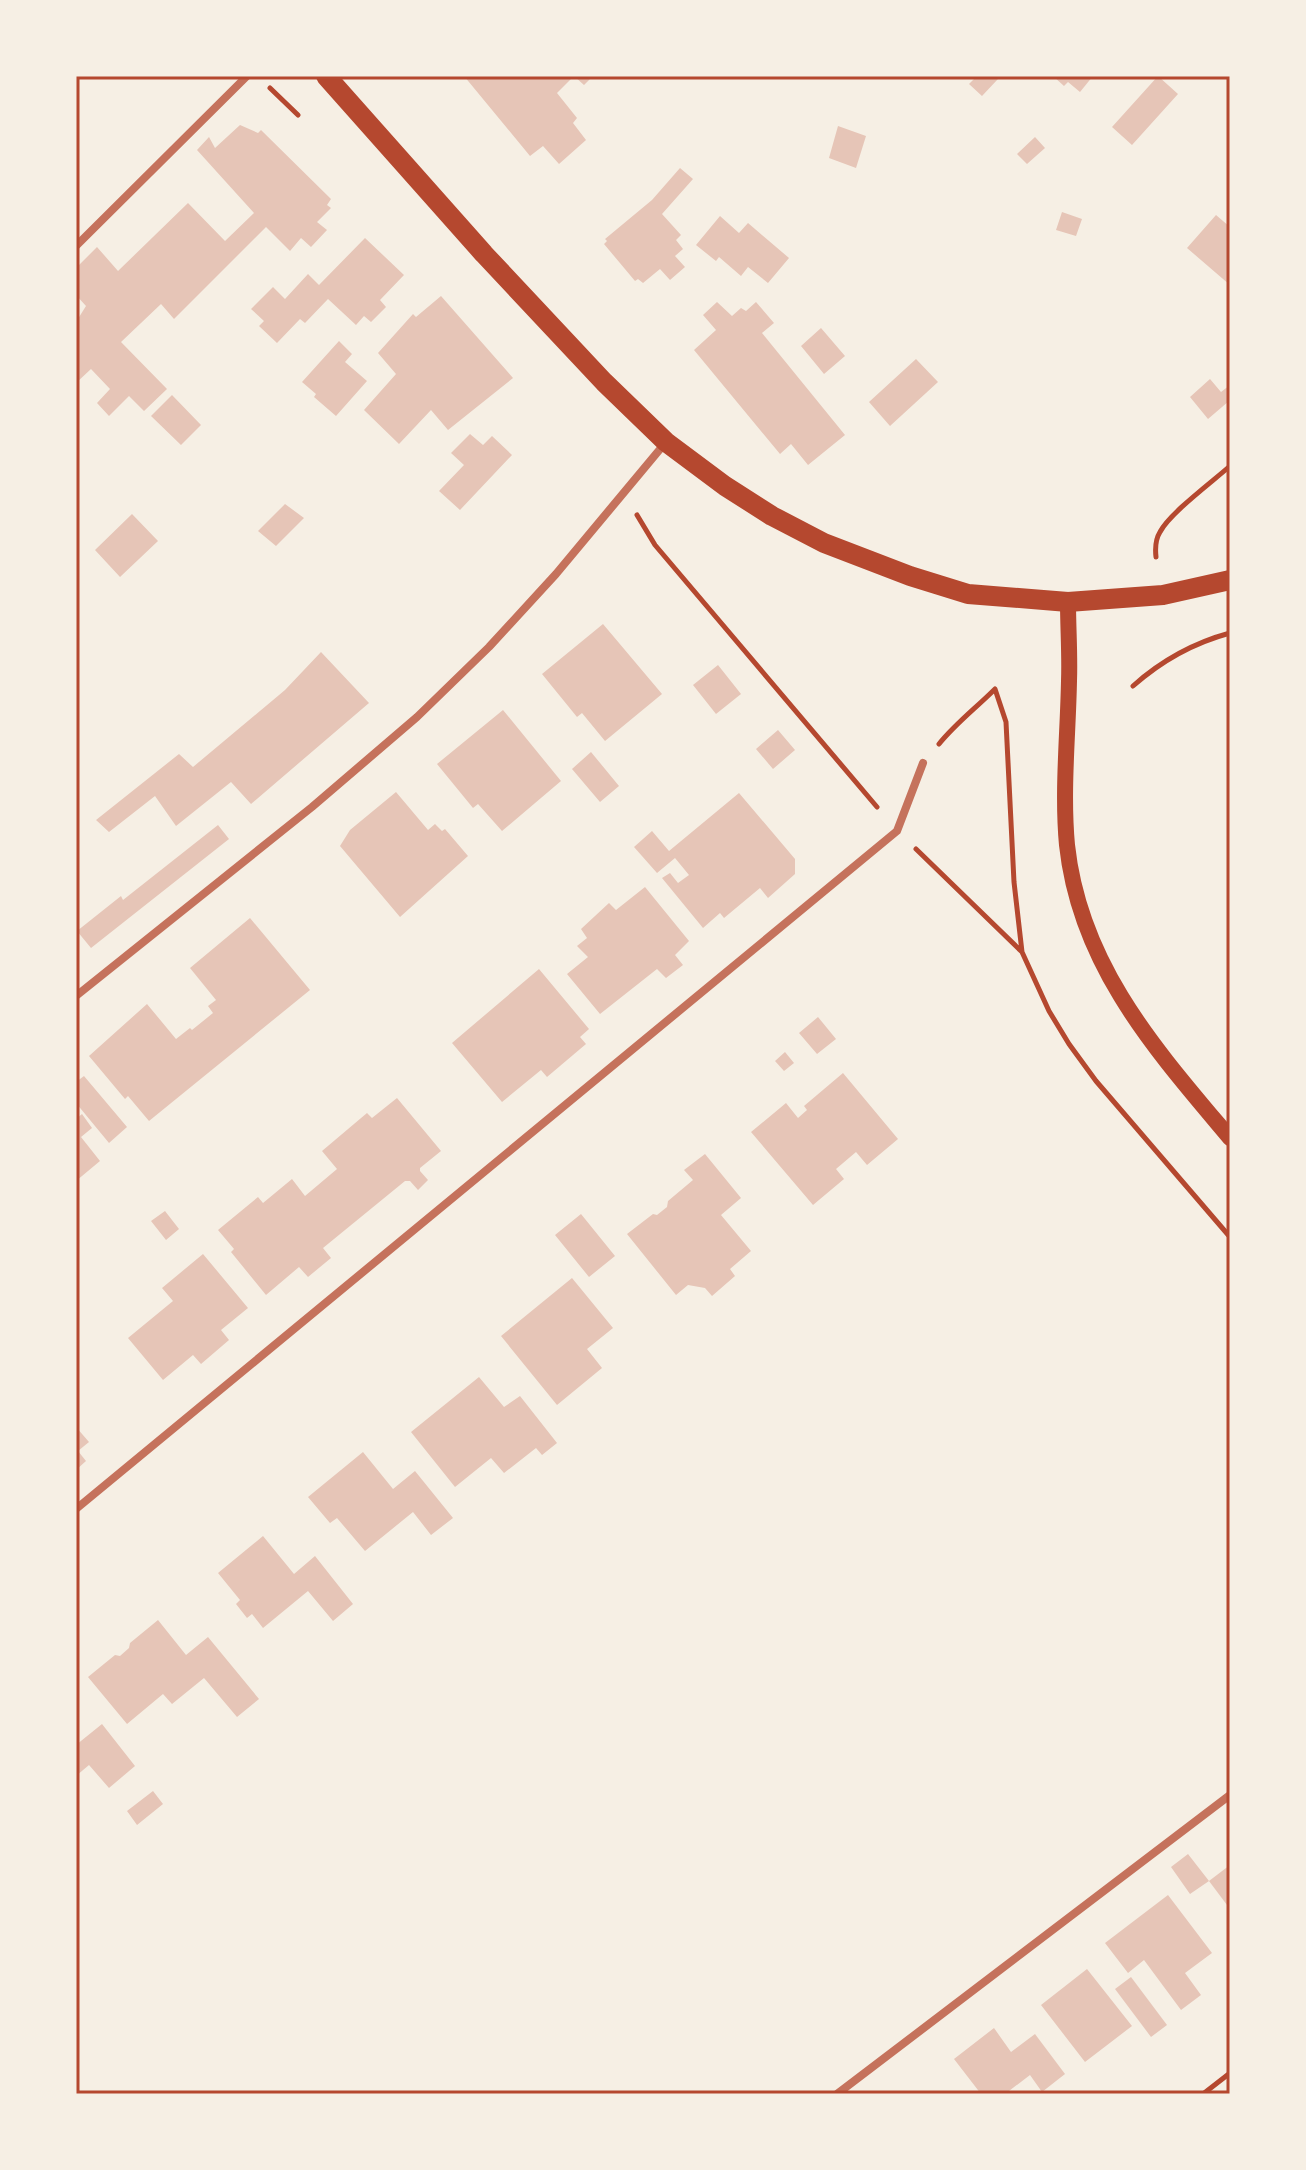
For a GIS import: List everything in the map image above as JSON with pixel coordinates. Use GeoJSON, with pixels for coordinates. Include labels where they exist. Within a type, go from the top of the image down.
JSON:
{"type":"FeatureCollection","features":[{"type":"Feature","properties":{"kind":"main road"},"geometry":{"type":"LineString","coordinates":[[326,76],[494,265],[604,382],[666,442],[772,516],[824,543],[968,594],[1068,602],[1163,595],[1230,580]]}},
{"type":"Feature","properties":{"kind":"main road"},"geometry":{"type":"LineString","coordinates":[[1068,602],[1065,816],[1071,871],[1083,919],[1121,999],[1147,1038],[1230,1138]]}},
{"type":"Feature","properties":{"kind":"street"},"geometry":{"type":"LineString","coordinates":[[76,246],[247,76]]}},
{"type":"Feature","properties":{"kind":"street"},"geometry":{"type":"LineString","coordinates":[[76,996],[276,836],[417,717],[489,647],[556,574],[666,442]]}},
{"type":"Feature","properties":{"kind":"street"},"geometry":{"type":"LineString","coordinates":[[76,1509],[897,831],[923,763]]}},
{"type":"Feature","properties":{"kind":"street"},"geometry":{"type":"LineString","coordinates":[[837,2094],[1230,1795]]}},
{"type":"Feature","properties":{"kind":"path"},"geometry":{"type":"LineString","coordinates":[[268,86],[298,115]]}},
{"type":"Feature","properties":{"kind":"path"},"geometry":{"type":"LineString","coordinates":[[1156,557],[1155,546],[1160,531],[1230,466]]}},
{"type":"Feature","properties":{"kind":"path"},"geometry":{"type":"LineString","coordinates":[[629,487],[638,517],[655,545],[897,831],[1022,952]]}},
{"type":"Feature","properties":{"kind":"path"},"geometry":{"type":"LineString","coordinates":[[1133,686],[1175,655],[1230,633]]}},
{"type":"Feature","properties":{"kind":"path"},"geometry":{"type":"LineString","coordinates":[[923,763],[955,725],[995,689]]}},
{"type":"Feature","properties":{"kind":"path"},"geometry":{"type":"LineString","coordinates":[[1203,2094],[1230,2073]]}},
{"type":"Feature","properties":{"kind":"building"},"geometry":{"type":"Polygon","coordinates":[[[464,76],[574,76],[557,93],[577,118],[573,123],[586,140],[559,164],[543,146],[530,156],[464,76]]]}},
{"type":"Feature","properties":{"kind":"building"},"geometry":{"type":"Polygon","coordinates":[[[574,76],[593,76],[584,85],[574,76]]]}},
{"type":"Feature","properties":{"kind":"building"},"geometry":{"type":"Polygon","coordinates":[[[977,76],[995,76],[998,79],[982,96],[969,84],[977,76]]]}},
{"type":"Feature","properties":{"kind":"building"},"geometry":{"type":"Polygon","coordinates":[[[1053,76],[1093,76],[1080,92],[1068,82],[1064,86],[1053,76]]]}},
{"type":"Feature","properties":{"kind":"building"},"geometry":{"type":"Polygon","coordinates":[[[1158,76],[1178,94],[1132,145],[1112,127],[1158,76]]]}},
{"type":"Feature","properties":{"kind":"building"},"geometry":{"type":"Polygon","coordinates":[[[240,125],[258,133],[261,130],[331,199],[327,205],[331,208],[317,222],[327,230],[311,247],[301,238],[290,251],[266,227],[174,319],[161,304],[121,342],[167,389],[144,411],[129,396],[109,416],[97,403],[110,389],[91,369],[76,383],[76,322],[86,306],[76,295],[76,268],[97,247],[118,271],[188,203],[225,241],[254,213],[197,150],[209,137],[215,148],[240,125]]]}},
{"type":"Feature","properties":{"kind":"building"},"geometry":{"type":"Polygon","coordinates":[[[838,126],[866,136],[856,168],[829,158],[838,126]]]}},
{"type":"Feature","properties":{"kind":"building"},"geometry":{"type":"Polygon","coordinates":[[[1035,137],[1045,148],[1027,164],[1017,154],[1035,137]]]}},
{"type":"Feature","properties":{"kind":"building"},"geometry":{"type":"Polygon","coordinates":[[[680,168],[693,179],[662,214],[681,235],[676,240],[683,249],[675,256],[685,267],[670,280],[660,269],[643,283],[638,279],[635,281],[604,244],[605,239],[652,200],[680,168]]]}},
{"type":"Feature","properties":{"kind":"building"},"geometry":{"type":"Polygon","coordinates":[[[1062,212],[1082,219],[1076,236],[1056,230],[1062,212]]]}},
{"type":"Feature","properties":{"kind":"building"},"geometry":{"type":"Polygon","coordinates":[[[1216,215],[1230,227],[1230,285],[1187,248],[1216,215]]]}},
{"type":"Feature","properties":{"kind":"building"},"geometry":{"type":"Polygon","coordinates":[[[720,216],[739,233],[748,223],[789,258],[768,283],[748,267],[741,276],[719,257],[716,261],[696,245],[720,216]]]}},
{"type":"Feature","properties":{"kind":"building"},"geometry":{"type":"Polygon","coordinates":[[[365,238],[404,275],[380,300],[386,307],[371,322],[364,316],[356,325],[328,299],[305,323],[300,319],[277,343],[259,326],[264,321],[251,309],[273,287],[285,299],[308,274],[319,285],[365,238]]]}},
{"type":"Feature","properties":{"kind":"building"},"geometry":{"type":"Polygon","coordinates":[[[441,296],[513,378],[448,430],[431,410],[399,444],[364,410],[396,374],[378,353],[413,314],[416,317],[441,296]]]}},
{"type":"Feature","properties":{"kind":"building"},"geometry":{"type":"Polygon","coordinates":[[[717,302],[732,316],[741,308],[746,311],[756,302],[774,323],[762,333],[845,435],[808,465],[791,444],[780,454],[694,350],[716,330],[703,315],[717,302]]]}},
{"type":"Feature","properties":{"kind":"building"},"geometry":{"type":"Polygon","coordinates":[[[821,328],[845,356],[824,374],[801,346],[821,328]]]}},
{"type":"Feature","properties":{"kind":"building"},"geometry":{"type":"Polygon","coordinates":[[[339,341],[352,354],[345,362],[367,381],[336,416],[302,382],[339,341]]]}},
{"type":"Feature","properties":{"kind":"building"},"geometry":{"type":"Polygon","coordinates":[[[916,359],[938,382],[890,426],[869,402],[916,359]]]}},
{"type":"Feature","properties":{"kind":"building"},"geometry":{"type":"Polygon","coordinates":[[[1210,379],[1221,392],[1230,385],[1230,402],[1208,419],[1190,397],[1210,379]]]}},
{"type":"Feature","properties":{"kind":"building"},"geometry":{"type":"Polygon","coordinates":[[[172,395],[201,425],[181,445],[151,416],[172,395]]]}},
{"type":"Feature","properties":{"kind":"building"},"geometry":{"type":"Polygon","coordinates":[[[470,434],[483,445],[492,436],[512,455],[460,510],[439,491],[464,465],[451,453],[470,434]]]}},
{"type":"Feature","properties":{"kind":"building"},"geometry":{"type":"Polygon","coordinates":[[[285,504],[304,518],[276,546],[258,531],[285,504]]]}},
{"type":"Feature","properties":{"kind":"building"},"geometry":{"type":"Polygon","coordinates":[[[132,514],[158,541],[120,577],[95,550],[132,514]]]}},
{"type":"Feature","properties":{"kind":"building"},"geometry":{"type":"Polygon","coordinates":[[[603,624],[662,694],[605,741],[582,713],[577,717],[542,674],[603,624]]]}},
{"type":"Feature","properties":{"kind":"building"},"geometry":{"type":"Polygon","coordinates":[[[321,652],[369,703],[251,804],[231,782],[176,826],[155,796],[109,832],[96,820],[179,754],[193,767],[285,690],[321,652]]]}},
{"type":"Feature","properties":{"kind":"building"},"geometry":{"type":"Polygon","coordinates":[[[718,665],[741,694],[716,714],[693,685],[718,665]]]}},
{"type":"Feature","properties":{"kind":"building"},"geometry":{"type":"Polygon","coordinates":[[[503,710],[561,781],[502,831],[478,804],[473,808],[437,764],[503,710]]]}},
{"type":"Feature","properties":{"kind":"building"},"geometry":{"type":"Polygon","coordinates":[[[778,730],[795,750],[773,769],[756,749],[778,730]]]}},
{"type":"Feature","properties":{"kind":"building"},"geometry":{"type":"Polygon","coordinates":[[[591,752],[619,786],[600,802],[572,769],[591,752]]]}},
{"type":"Feature","properties":{"kind":"building"},"geometry":{"type":"Polygon","coordinates":[[[396,792],[428,830],[435,824],[442,831],[445,829],[468,856],[400,917],[340,846],[350,830],[396,792]]]}},
{"type":"Feature","properties":{"kind":"building"},"geometry":{"type":"Polygon","coordinates":[[[739,793],[795,859],[795,874],[768,898],[760,888],[724,918],[720,913],[703,928],[662,878],[670,873],[678,883],[689,875],[675,858],[657,873],[634,847],[652,831],[669,851],[739,793]]]}},
{"type":"Feature","properties":{"kind":"building"},"geometry":{"type":"Polygon","coordinates":[[[218,825],[229,839],[91,948],[77,931],[121,896],[123,900],[218,825]]]}},
{"type":"Feature","properties":{"kind":"building"},"geometry":{"type":"Polygon","coordinates":[[[645,887],[689,941],[675,955],[683,965],[666,978],[657,969],[600,1014],[567,974],[588,957],[577,946],[587,938],[581,929],[609,903],[616,910],[645,887]]]}},
{"type":"Feature","properties":{"kind":"building"},"geometry":{"type":"Polygon","coordinates":[[[250,918],[310,990],[149,1121],[128,1096],[125,1099],[89,1056],[147,1004],[176,1039],[213,1013],[208,1006],[216,1000],[190,968],[250,918]]]}},
{"type":"Feature","properties":{"kind":"building"},"geometry":{"type":"Polygon","coordinates":[[[539,969],[589,1029],[580,1037],[586,1044],[547,1077],[541,1070],[502,1102],[452,1043],[539,969]]]}},
{"type":"Feature","properties":{"kind":"building"},"geometry":{"type":"Polygon","coordinates":[[[818,1017],[836,1039],[817,1054],[799,1033],[818,1017]]]}},
{"type":"Feature","properties":{"kind":"building"},"geometry":{"type":"Polygon","coordinates":[[[785,1052],[794,1063],[784,1071],[775,1061],[785,1052]]]}},
{"type":"Feature","properties":{"kind":"building"},"geometry":{"type":"Polygon","coordinates":[[[843,1073],[898,1139],[867,1165],[856,1152],[836,1169],[844,1179],[813,1205],[751,1132],[786,1103],[798,1118],[807,1110],[804,1106],[843,1073]]]}},
{"type":"Feature","properties":{"kind":"building"},"geometry":{"type":"Polygon","coordinates":[[[84,1076],[127,1127],[109,1143],[76,1103],[76,1082],[84,1076]]]}},
{"type":"Feature","properties":{"kind":"building"},"geometry":{"type":"Polygon","coordinates":[[[397,1098],[441,1151],[420,1168],[428,1180],[418,1190],[410,1181],[405,1181],[323,1248],[331,1258],[308,1277],[299,1267],[266,1295],[231,1252],[234,1249],[218,1230],[258,1197],[263,1203],[292,1179],[305,1196],[337,1169],[322,1151],[367,1113],[372,1118],[397,1098]]]}},
{"type":"Feature","properties":{"kind":"building"},"geometry":{"type":"Polygon","coordinates":[[[82,1114],[92,1128],[81,1137],[100,1161],[76,1181],[76,1119],[82,1114]]]}},
{"type":"Feature","properties":{"kind":"building"},"geometry":{"type":"Polygon","coordinates":[[[705,1154],[741,1198],[721,1215],[751,1251],[730,1269],[735,1276],[712,1296],[705,1288],[688,1285],[676,1295],[627,1234],[667,1207],[668,1201],[693,1180],[684,1170],[705,1154]]]}},
{"type":"Feature","properties":{"kind":"building"},"geometry":{"type":"Polygon","coordinates":[[[165,1211],[179,1229],[166,1240],[151,1221],[165,1211]]]}},
{"type":"Feature","properties":{"kind":"building"},"geometry":{"type":"Polygon","coordinates":[[[581,1214],[615,1256],[589,1277],[555,1235],[581,1214]]]}},
{"type":"Feature","properties":{"kind":"building"},"geometry":{"type":"Polygon","coordinates":[[[203,1254],[248,1308],[221,1330],[229,1340],[201,1364],[193,1355],[163,1380],[128,1338],[173,1301],[162,1288],[203,1254]]]}},
{"type":"Feature","properties":{"kind":"building"},"geometry":{"type":"Polygon","coordinates":[[[572,1278],[613,1328],[587,1349],[602,1368],[557,1405],[501,1336],[572,1278]]]}},
{"type":"Feature","properties":{"kind":"building"},"geometry":{"type":"Polygon","coordinates":[[[479,1377],[504,1407],[520,1396],[557,1443],[542,1455],[536,1448],[504,1473],[491,1458],[455,1487],[411,1432],[479,1377]]]}},
{"type":"Feature","properties":{"kind":"building"},"geometry":{"type":"Polygon","coordinates":[[[76,1427],[89,1442],[78,1451],[86,1461],[76,1470],[76,1427]]]}},
{"type":"Feature","properties":{"kind":"building"},"geometry":{"type":"Polygon","coordinates":[[[363,1452],[393,1489],[415,1471],[453,1518],[431,1535],[413,1512],[365,1551],[337,1518],[330,1523],[308,1497],[363,1452]]]}},
{"type":"Feature","properties":{"kind":"building"},"geometry":{"type":"Polygon","coordinates":[[[263,1536],[294,1574],[315,1556],[353,1604],[333,1621],[308,1591],[263,1628],[252,1614],[247,1618],[236,1604],[240,1600],[218,1573],[263,1536]]]}},
{"type":"Feature","properties":{"kind":"building"},"geometry":{"type":"Polygon","coordinates":[[[158,1620],[186,1655],[208,1637],[259,1699],[237,1717],[204,1678],[172,1704],[163,1694],[127,1724],[88,1677],[115,1655],[120,1656],[130,1643],[158,1620]]]}},
{"type":"Feature","properties":{"kind":"building"},"geometry":{"type":"Polygon","coordinates":[[[102,1724],[135,1766],[109,1788],[89,1765],[76,1776],[76,1745],[102,1724]]]}},
{"type":"Feature","properties":{"kind":"building"},"geometry":{"type":"Polygon","coordinates":[[[153,1791],[163,1804],[137,1825],[127,1811],[153,1791]]]}},
{"type":"Feature","properties":{"kind":"building"},"geometry":{"type":"Polygon","coordinates":[[[1188,1854],[1209,1881],[1190,1894],[1171,1867],[1188,1854]]]}},
{"type":"Feature","properties":{"kind":"building"},"geometry":{"type":"Polygon","coordinates":[[[1230,1865],[1230,1909],[1209,1881],[1230,1865]]]}},
{"type":"Feature","properties":{"kind":"building"},"geometry":{"type":"Polygon","coordinates":[[[1168,1895],[1212,1953],[1185,1973],[1201,1995],[1181,2010],[1144,1960],[1128,1973],[1105,1943],[1168,1895]]]}},
{"type":"Feature","properties":{"kind":"building"},"geometry":{"type":"Polygon","coordinates":[[[1087,1969],[1132,2026],[1085,2062],[1041,2005],[1087,1969]]]}},
{"type":"Feature","properties":{"kind":"building"},"geometry":{"type":"Polygon","coordinates":[[[1131,1977],[1167,2025],[1151,2037],[1115,1989],[1131,1977]]]}},
{"type":"Feature","properties":{"kind":"building"},"geometry":{"type":"Polygon","coordinates":[[[994,2028],[1011,2052],[1035,2034],[1065,2074],[1042,2092],[1030,2075],[1005,2094],[981,2094],[954,2059],[994,2028]]]}}]}
